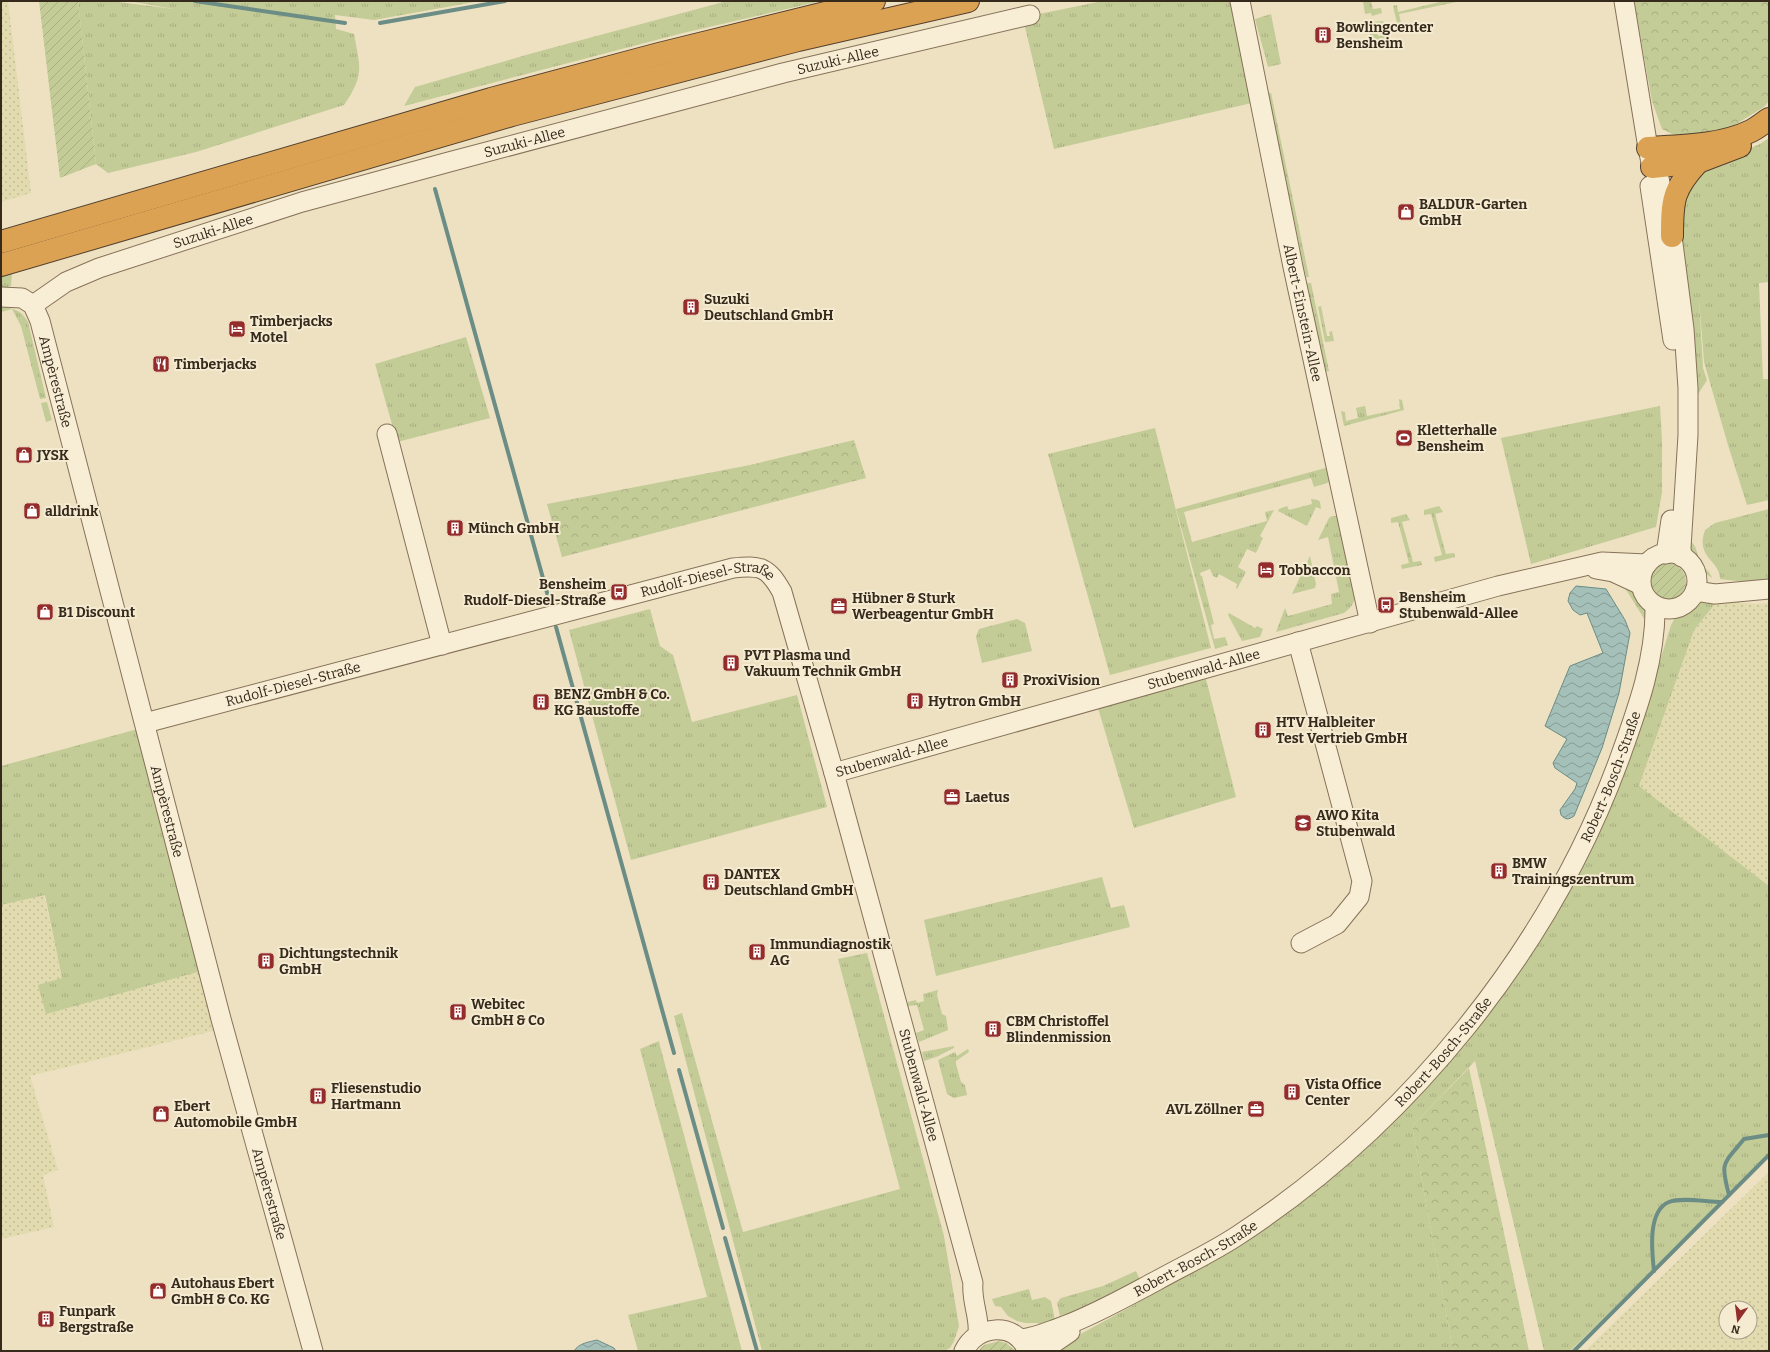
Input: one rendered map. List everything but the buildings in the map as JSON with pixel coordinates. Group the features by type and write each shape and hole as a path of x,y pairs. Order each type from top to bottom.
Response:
{"highway":[{"path":"1,242 490,99 659,54 874,1"},
{"path":"1,265 512,115 798,40 968,1"},
{"path":"1650,157 1684,146 1729,140 1752,131 1769,119"},
{"path":"1672,236 1672,207 1677,189 1684,177 1698,162 1758,139 1769,131"},
{"path":"1650,157 1698,162"}],"street":[{"name":"Albert-Einstein-Allee","path":"1240,1 1293,267 1370,622"},
{"path":"1624,1 1650,157 1649,181 1653,216 1672,331 1676,383 1676,437 1670,534 1674,555"},
{"name":"Suzuki-Allee","path":"33,305 66,282 99,268 302,202 783,73 1030,15"},
{"path":"1650,157 1659,178 1672,236 1684,328 1688,388 1688,435 1681,548 1674,555"},
{"path":"1,297 22,298 33,305"},
{"name":"Ampèrestraße","path":"33,305 44,337 222,1024 313,1351"},
{"path":"387,434 442,645"},
{"path":"1658,555 1674,555 1691,565 1696,585 1686,604 1663,608 1646,598 1641,585 1643,570 1647,564 1658,555"},
{"name":"Stubenwald-Allee","path":"978,1334 977,1314 972,1293 973,1283 834,773 1498,586 1602,562 1647,564"},
{"name":"Rudolf-Diesel-Straße","path":"144,723 732,568 750,566 763,569 774,578 782,592 834,773"},
{"name":"Stubenwald-Allee","path":"1581,566 1613,572 1641,585"},
{"path":"1696,585 1715,594 1740,590 1760,591 1769,589"},
{"name":"Robert-Bosch-Straße","path":"999,1329 1010,1332 1024,1345 1040,1335 1084,1319 1236,1237 1338,1160 1412,1090 1456,1040 1484,1005 1518,956 1566,875 1610,785 1646,680 1654,626 1663,608"},
{"path":"1298,642 1362,881 1359,897 1337,924 1301,943"},
{"name":"Stubenwald-Allee","path":"973,1283 984,1294 999,1329"},
{"name":"Robert-Bosch-Straße","path":"1042,1351 1070,1333 1084,1319"},
{"path":"964,1351 970,1341 978,1334 988,1330 999,1329"}],"shaded area":[{"path":"1,1 8,1 31,193 1,202"},
{"path":"1718,600 1755,604 1769,603 1769,886 1639,787 1694,630"},
{"path":"44,895 62,978 201,971 217,1030 30,1076 58,1170 43,1175 54,1227 1,1239 1,905"},
{"path":"1769,1172 1769,1351 1585,1351"}],"green space":[{"path":"39,1 78,1 96,164 60,178"},
{"path":"78,1 111,1 174,9 128,1 480,1 374,20 335,15 336,29 354,34 359,63 358,78 344,105 196,152 108,173 96,164"},
{"path":"727,1 821,1 683,33 404,106 415,87 533,53"},
{"path":"1103,1 1233,1 1256,102 1054,149 1024,23 1037,21 1039,14"},
{"path":"1363,1 1371,1 1373,9 1381,8 1382,13 1372,16 1371,13 1365,14"},
{"path":"1444,1 1461,1 1399,14 1401,23 1397,23 1393,6 1397,5 1398,12"},
{"path":"1634,1 1769,1 1769,101 1764,107 1723,132 1676,136 1662,129 1652,101"},
{"path":"1271,14 1281,64 1268,67 1255,19"},
{"path":"1383,21 1385,26 1376,27 1378,36 1387,35 1388,42 1372,45 1368,25 1373,24 1373,22"},
{"path":"1268,93 1271,93 1309,277 1306,277"},
{"path":"1769,138 1769,282 1759,283 1763,379 1769,379 1769,500 1747,505 1704,362 1699,298 1703,368 1707,380 1695,399 1680,249 1683,192 1701,170 1760,144"},
{"path":"12,273 11,286 1,289 1,275"},
{"path":"1307,283 1311,283 1329,371 1325,372"},
{"path":"3,306 12,309 1,312 1,307"},
{"path":"1321,306 1327,336 1330,336 1329,332 1332,331 1334,341 1325,342 1318,307"},
{"path":"12,309 20,313 28,322 46,398 40,399 21,326"},
{"path":"466,337 490,418 397,442 375,364"},
{"path":"1399,399 1402,400 1404,410 1344,426 1341,411 1345,412 1346,421 1358,418 1356,408 1365,406 1367,416 1400,409"},
{"path":"47,402 52,420 46,422 41,403"},
{"path":"1660,406 1662,492 1656,527 1531,564 1501,438"},
{"path":"1155,428 1211,648 1110,675 1048,454"},
{"path":"854,440 866,478 562,557 547,504 750,465"},
{"path":"1329,467 1333,481 1314,487 1311,478 1184,512 1192,542 1267,521 1265,512 1274,510 1260,536 1263,538 1256,553 1247,549 1238,567 1246,572 1237,589 1237,584 1219,574 1217,578 1213,576 1210,569 1200,573 1214,624 1211,625 1214,639 1225,637 1228,645 1215,649 1176,509"},
{"path":"1311,499 1318,500 1320,502 1321,509 1316,507 1307,526 1278,511 1279,509 1287,506 1289,510 1312,504"},
{"path":"1439,506 1443,512 1435,514 1446,554 1454,553 1455,557 1435,562 1434,557 1442,555 1431,514 1424,515 1424,510"},
{"path":"1769,509 1769,580 1753,583 1720,579 1716,567 1705,553 1703,547 1705,530 1715,523"},
{"path":"1406,514 1410,520 1402,522 1413,562 1421,561 1422,565 1402,569 1401,565 1409,563 1398,522 1391,523 1391,518"},
{"path":"1332,516 1340,516 1356,595 1353,603 1344,613 1276,632 1285,608 1288,616 1332,604 1331,594 1339,592 1328,537 1318,540 1329,518"},
{"path":"1690,541 1695,548 1700,562 1710,573 1712,578 1699,569 1689,555"},
{"path":"1310,556 1316,584 1315,588 1292,594"},
{"path":"1663,563 1671,563 1683,572 1686,582 1683,592 1677,598 1671,601 1663,601 1651,592 1648,586 1648,578 1657,566"},
{"path":"1623,585 1633,590 1647,614 1648,622 1645,620"},
{"path":"1705,599 1718,600 1694,630 1639,786 1769,886 1769,1155 1570,1351 1544,1351 1475,1061 1412,1126 1453,1351 1054,1351 1053,1349 1134,1305 1225,1251 1415,1098 1463,1047 1495,1002 1569,889 1621,781 1635,742 1671,625 1675,618"},
{"path":"650,609 660,646 673,655 692,722 797,695 827,807 631,860 569,630"},
{"path":"1229,613 1255,628 1257,626 1263,629 1260,637 1242,641 1228,615"},
{"path":"1017,619 1025,623 1032,651 982,663 976,637 979,629"},
{"path":"1206,679 1236,797 1134,828 1098,708"},
{"path":"138,729 201,971 46,1014 38,985 62,978 45,895 1,905 1,766"},
{"path":"1102,877 1111,908 1124,905 1130,927 936,976 924,920"},
{"path":"867,953 944,1236 959,1326 950,1348 944,1351 762,1351 674,1016 682,1013 743,1232 900,1189 838,959"},
{"path":"938,990 937,995 942,1014 946,1016 948,1030 919,1042 916,1033 924,1030 917,1005 908,1006 908,1002 916,1000 917,1003 924,1001 923,994"},
{"path":"659,1041 742,1351 638,1351 628,1315 707,1297 640,1049"},
{"path":"954,1046 954,1048 939,1056 924,1061 922,1052"},
{"path":"968,1049 969,1052 956,1061 961,1082 965,1085 967,1095 954,1098 947,1094 938,1060 955,1052 957,1056"},
{"path":"1469,1068 1529,1351 1453,1351 1412,1126"},
{"path":"1136,1271 1141,1282 1061,1321 1057,1303 1061,1298 1103,1286"},
{"path":"1029,1289 1032,1300 1045,1297 1051,1301 1055,1320 1042,1330 1038,1323 1025,1323 1008,1316 1001,1307 995,1306 992,1299"},
{"path":"999,1341 1006,1343 1016,1351 978,1351 984,1345"}],"water":[{"path":"1576,586 1606,589 1625,620 1630,633 1619,693 1602,748 1574,816 1567,819 1561,815 1560,810 1575,789 1577,783 1555,768 1553,763 1567,739 1545,726 1570,666 1603,653 1587,613 1580,615 1573,610 1568,601 1570,593"},
{"path":"597,1340 614,1348 616,1351 574,1351 581,1345"}],"waterway":[{"path":"195,1 345,23"},
{"path":"380,23 505,1"},
{"path":"435,189 551,607"},
{"path":"556,627 674,1053"},
{"path":"679,1070 723,1228"},
{"path":"1729,1195 1724,1169 1728,1159 1744,1139 1769,1135"},
{"path":"1574,1351 1769,1155"},
{"path":"1654,1271 1652,1233 1657,1214 1662,1207 1669,1202 1681,1200 1722,1202"},
{"path":"725,1238 757,1351"}],"place":[{"name":"Bowlingcenter Bensheim","path":"1323,35"},
{"name":"BALDUR-Garten GmbH","path":"1406,212"},
{"name":"Suzuki Deutschland GmbH","path":"691,307"},
{"name":"Timberjacks Motel","path":"237,329"},
{"name":"Timberjacks","path":"161,364"},
{"name":"Kletterhalle Bensheim","path":"1404,438"},
{"name":"JYSK","path":"24,455"},
{"name":"alldrink","path":"32,511"},
{"name":"Münch GmbH","path":"455,528"},
{"name":"Tobbaccon","path":"1266,570"},
{"name":"Bensheim Rudolf-Diesel-Straße","path":"619,592"},
{"name":"Bensheim Stubenwald-Allee","path":"1386,605"},
{"name":"Hübner & Sturk Werbeagentur GmbH","path":"839,606"},
{"name":"B1 Discount","path":"45,612"},
{"name":"PVT Plasma und Vakuum Technik GmbH","path":"731,663"},
{"name":"ProxiVision","path":"1010,680"},
{"name":"Hytron GmbH","path":"915,701"},
{"name":"BENZ GmbH & Co. KG Baustoffe","path":"541,702"},
{"name":"HTV Halbleiter Test Vertrieb GmbH","path":"1263,730"},
{"name":"Laetus","path":"952,797"},
{"name":"AWO Kita Stubenwald","path":"1303,823"},
{"name":"BMW Trainingszentrum","path":"1499,871"},
{"name":"DANTEX Deutschland GmbH","path":"711,882"},
{"name":"Immundiagnostik AG","path":"757,952"},
{"name":"Dichtungstechnik GmbH","path":"266,961"},
{"name":"Webitec GmbH & Co","path":"458,1012"},
{"name":"CBM Christoffel Blindenmission","path":"993,1029"},
{"name":"Vista Office Center","path":"1292,1092"},
{"name":"Fliesenstudio Hartmann","path":"318,1096"},
{"name":"AVL Zöllner","path":"1256,1109"},
{"name":"Ebert Automobile GmbH","path":"161,1114"},
{"name":"Autohaus Ebert GmbH & Co. KG","path":"158,1291"},
{"name":"Funpark Bergstraße","path":"46,1319"}]}
